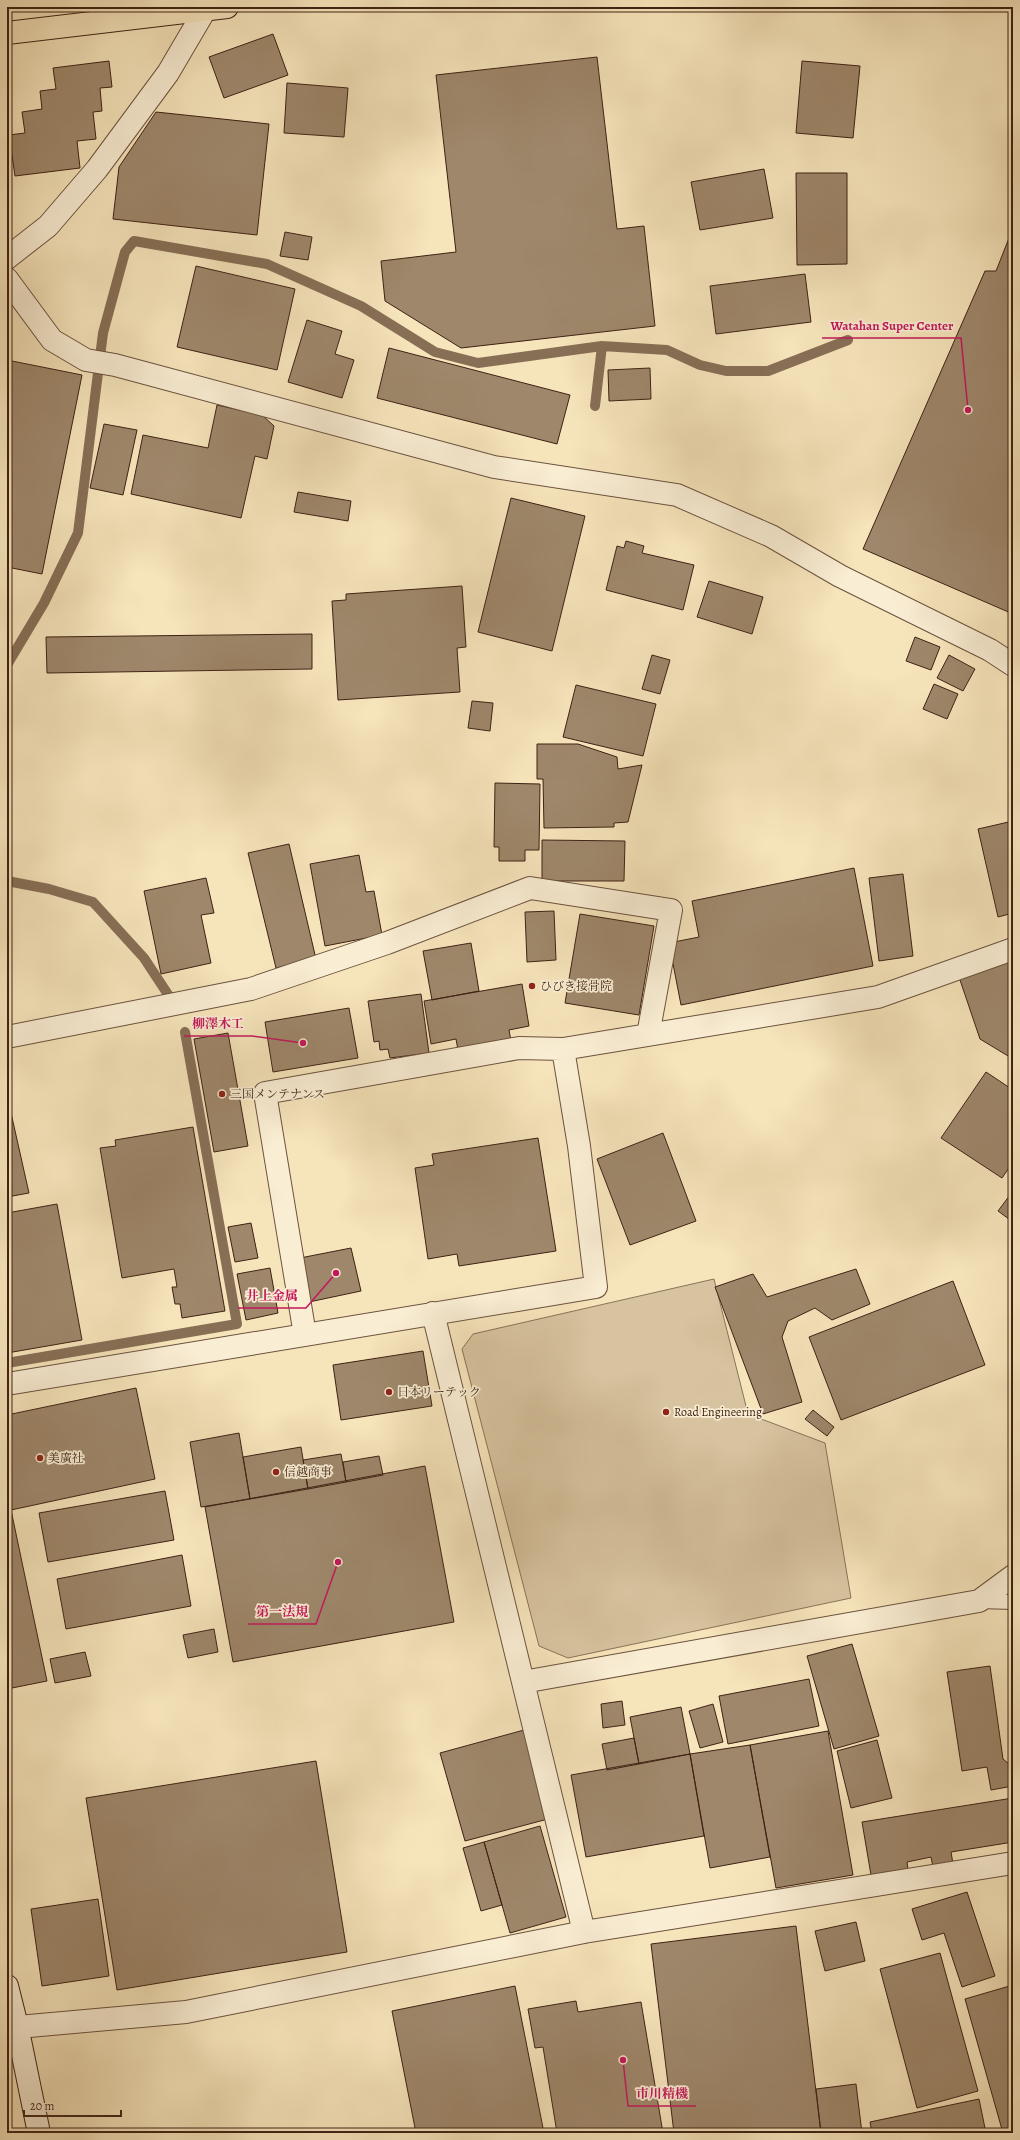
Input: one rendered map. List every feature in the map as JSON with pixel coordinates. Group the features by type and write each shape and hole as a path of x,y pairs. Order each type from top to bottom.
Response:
{"main road":[{"path":"7,33 227,7"}],"street":[{"path":"7,258 48,226 97,169 168,73 205,10"},
{"path":"7,279 52,340 86,360 115,365 494,467 677,495 771,536 840,576 990,650 1013,664"},
{"path":"7,1037 251,989 387,943 530,888 671,910 648,1035"},
{"path":"305,1335 265,1093 519,1048 563,1049 878,997 1013,949"},
{"path":"7,1384 596,1286 579,1146 563,1049"},
{"path":"433,1314 584,1932"},
{"path":"523,1682 979,1601 1013,1576"},
{"path":"12,2027 186,2012 584,1932 1013,1863"},
{"path":"7,1986 12,2027 39,2133"}],"lane":[{"path":"979,1601 1013,1602"}],"shaded area":[{"path":"714,1279 748,1414 825,1443 851,1598 568,1658 539,1646 462,1349 473,1334"}],"building":[{"path":"273,34 288,75 224,98 209,57"},
{"path":"597,57 617,229 644,226 655,326 461,348 385,301 381,261 456,252 436,75"},
{"path":"109,61 112,87 100,88 102,111 93,112 96,139 77,141 80,168 15,176 9,135 25,133 22,112 42,109 40,91 56,89 53,68"},
{"path":"802,61 860,66 853,138 796,133"},
{"path":"287,83 348,88 344,137 284,133"},
{"path":"156,112 269,124 257,235 113,219 119,167"},
{"path":"764,169 773,218 700,230 691,182"},
{"path":"796,173 847,173 847,264 797,265"},
{"path":"1013,228 1013,614 863,549 985,271 996,271"},
{"path":"285,232 312,237 308,260 280,256"},
{"path":"196,266 295,289 277,370 177,347"},
{"path":"805,274 811,322 716,334 710,286"},
{"path":"307,320 342,331 335,354 354,360 342,398 288,382"},
{"path":"389,348 570,395 557,444 377,398"},
{"path":"7,360 82,375 42,574 7,567"},
{"path":"650,368 651,399 609,401 608,370"},
{"path":"217,405 262,415 274,426 267,459 255,456 241,518 131,494 143,435 208,448"},
{"path":"104,424 137,430 123,495 90,488"},
{"path":"298,492 351,501 348,521 294,512"},
{"path":"511,498 585,516 552,651 478,632"},
{"path":"626,541 644,546 642,553 694,565 683,610 606,590 617,546 624,548"},
{"path":"709,581 763,597 752,634 697,617"},
{"path":"462,586 466,647 457,648 460,692 338,700 332,601 346,600 346,594"},
{"path":"312,634 312,669 47,673 46,637"},
{"path":"915,637 940,647 931,670 906,661"},
{"path":"652,655 670,660 660,694 642,689"},
{"path":"949,655 975,669 963,691 937,678"},
{"path":"934,684 958,694 947,719 923,709"},
{"path":"576,685 656,704 643,756 563,737"},
{"path":"472,701 493,703 490,731 468,728"},
{"path":"537,744 578,744 617,757 618,769 642,765 628,822 614,823 614,827 544,828 543,779 537,779"},
{"path":"495,783 540,784 539,850 525,850 525,861 499,861 499,847 494,847"},
{"path":"1013,821 1013,913 998,917 978,829"},
{"path":"542,840 625,841 624,881 542,881"},
{"path":"289,844 316,959 276,968 248,853"},
{"path":"359,855 366,892 374,891 382,935 325,946 310,864"},
{"path":"854,868 873,966 681,1005 669,943 699,937 692,901"},
{"path":"903,874 913,956 879,961 869,878"},
{"path":"206,878 214,913 201,915 211,963 161,974 144,891"},
{"path":"554,911 556,960 527,962 525,912"},
{"path":"580,914 654,926 639,1015 565,1003"},
{"path":"471,943 479,991 432,1000 423,951"},
{"path":"1013,959 1013,1059 980,1039 959,977"},
{"path":"522,984 529,1026 509,1030 511,1041 458,1050 456,1039 431,1044 424,1001"},
{"path":"421,994 429,1053 390,1058 388,1049 380,1050 379,1041 374,1042 368,1001"},
{"path":"349,1008 358,1058 273,1072 265,1022"},
{"path":"228,1033 248,1146 214,1152 194,1039"},
{"path":"986,1072 1013,1090 1013,1162 1002,1178 941,1138"},
{"path":"11,1113 29,1193 7,1197 7,1114"},
{"path":"193,1127 225,1311 182,1318 180,1304 175,1304 172,1287 177,1287 174,1269 122,1278 100,1148 116,1146 115,1140"},
{"path":"663,1133 696,1221 630,1245 597,1159"},
{"path":"538,1138 556,1251 459,1266 457,1254 428,1259 415,1168 434,1165 432,1154"},
{"path":"1013,1191 1013,1222 998,1211"},
{"path":"57,1204 82,1340 7,1353 7,1213"},
{"path":"251,1223 258,1258 235,1262 228,1227"},
{"path":"351,1248 361,1291 309,1302 300,1258"},
{"path":"270,1268 278,1313 246,1320 237,1274"},
{"path":"856,1269 870,1304 832,1320 815,1308 788,1321 782,1337 802,1402 763,1414 715,1287 753,1274 767,1297"},
{"path":"953,1281 985,1365 841,1420 809,1337"},
{"path":"423,1351 432,1406 341,1420 333,1365"},
{"path":"136,1388 155,1479 11,1510 47,1681 7,1689 7,1415"},
{"path":"813,1410 834,1427 827,1436 805,1419"},
{"path":"239,1433 250,1499 201,1507 190,1442"},
{"path":"301,1447 308,1489 250,1499 243,1457"},
{"path":"341,1454 346,1482 308,1489 303,1460"},
{"path":"379,1456 383,1475 346,1482 343,1462"},
{"path":"425,1466 454,1622 233,1662 205,1507"},
{"path":"165,1491 174,1540 48,1562 39,1513"},
{"path":"182,1555 191,1606 66,1629 57,1579"},
{"path":"214,1629 218,1652 188,1658 183,1635"},
{"path":"852,1644 879,1736 834,1749 807,1656"},
{"path":"85,1652 91,1676 55,1683 50,1659"},
{"path":"990,1666 1003,1759 1009,1764 1013,1786 991,1790 987,1767 962,1771 947,1672"},
{"path":"809,1679 819,1726 728,1744 719,1696"},
{"path":"622,1701 625,1725 603,1728 601,1704"},
{"path":"713,1704 723,1742 700,1748 689,1711"},
{"path":"681,1707 690,1754 639,1764 630,1717"},
{"path":"524,1730 548,1819 465,1841 440,1753"},
{"path":"828,1731 853,1875 776,1888 750,1745"},
{"path":"634,1738 639,1764 607,1770 602,1744"},
{"path":"877,1740 892,1798 851,1808 837,1751"},
{"path":"750,1745 770,1857 710,1868 690,1754"},
{"path":"690,1754 704,1836 586,1857 571,1775"},
{"path":"316,1761 347,1952 117,1990 86,1798"},
{"path":"1013,1798 1013,1842 951,1852 953,1864 933,1867 931,1857 907,1862 908,1869 871,1875 862,1822"},
{"path":"540,1826 566,1917 510,1933 484,1842"},
{"path":"484,1842 502,1905 481,1911 463,1848"},
{"path":"967,1892 995,1976 962,1987 944,1933 922,1940 912,1909"},
{"path":"98,1899 109,1976 42,1986 31,1909"},
{"path":"856,1922 865,1961 825,1971 815,1931"},
{"path":"796,1926 821,2133 674,2133 651,1944"},
{"path":"940,1953 978,2091 917,2108 880,1969"},
{"path":"1013,1985 1013,2133 1003,2133 965,1999"},
{"path":"515,1986 544,2133 416,2133 392,2011"},
{"path":"576,2001 578,2012 641,2002 663,2133 557,2133 543,2047 535,2048 528,2009"},
{"path":"856,2084 862,2133 821,2133 816,2089"},
{"path":"979,2099 986,2133 872,2133 870,2122"}],"waterway":[{"path":"7,665 44,603 78,533 103,333 125,252 134,241 267,264 361,306 435,352 478,363 602,346 667,350 700,365 726,371 768,371 848,340"},
{"path":"595,406 602,346"},
{"path":"7,881 49,889 93,902 144,958 169,996"},
{"path":"7,1363 237,1324 185,1032"}],"place":[{"name":"Watahan Super Center","path":"968,410"},
{"name":"ひびき接骨院","path":"532,986"},
{"name":"柳澤木工","path":"303,1043"},
{"name":"三国メンテナンス","path":"222,1094"},
{"name":"井上金属","path":"336,1273"},
{"name":"日本リーテック","path":"389,1392"},
{"name":"Road Engineering","path":"666,1412"},
{"name":"美廣社","path":"40,1458"},
{"name":"信越商事","path":"276,1472"},
{"name":"第一法規","path":"338,1562"},
{"name":"市川精機","path":"623,2060"}]}
